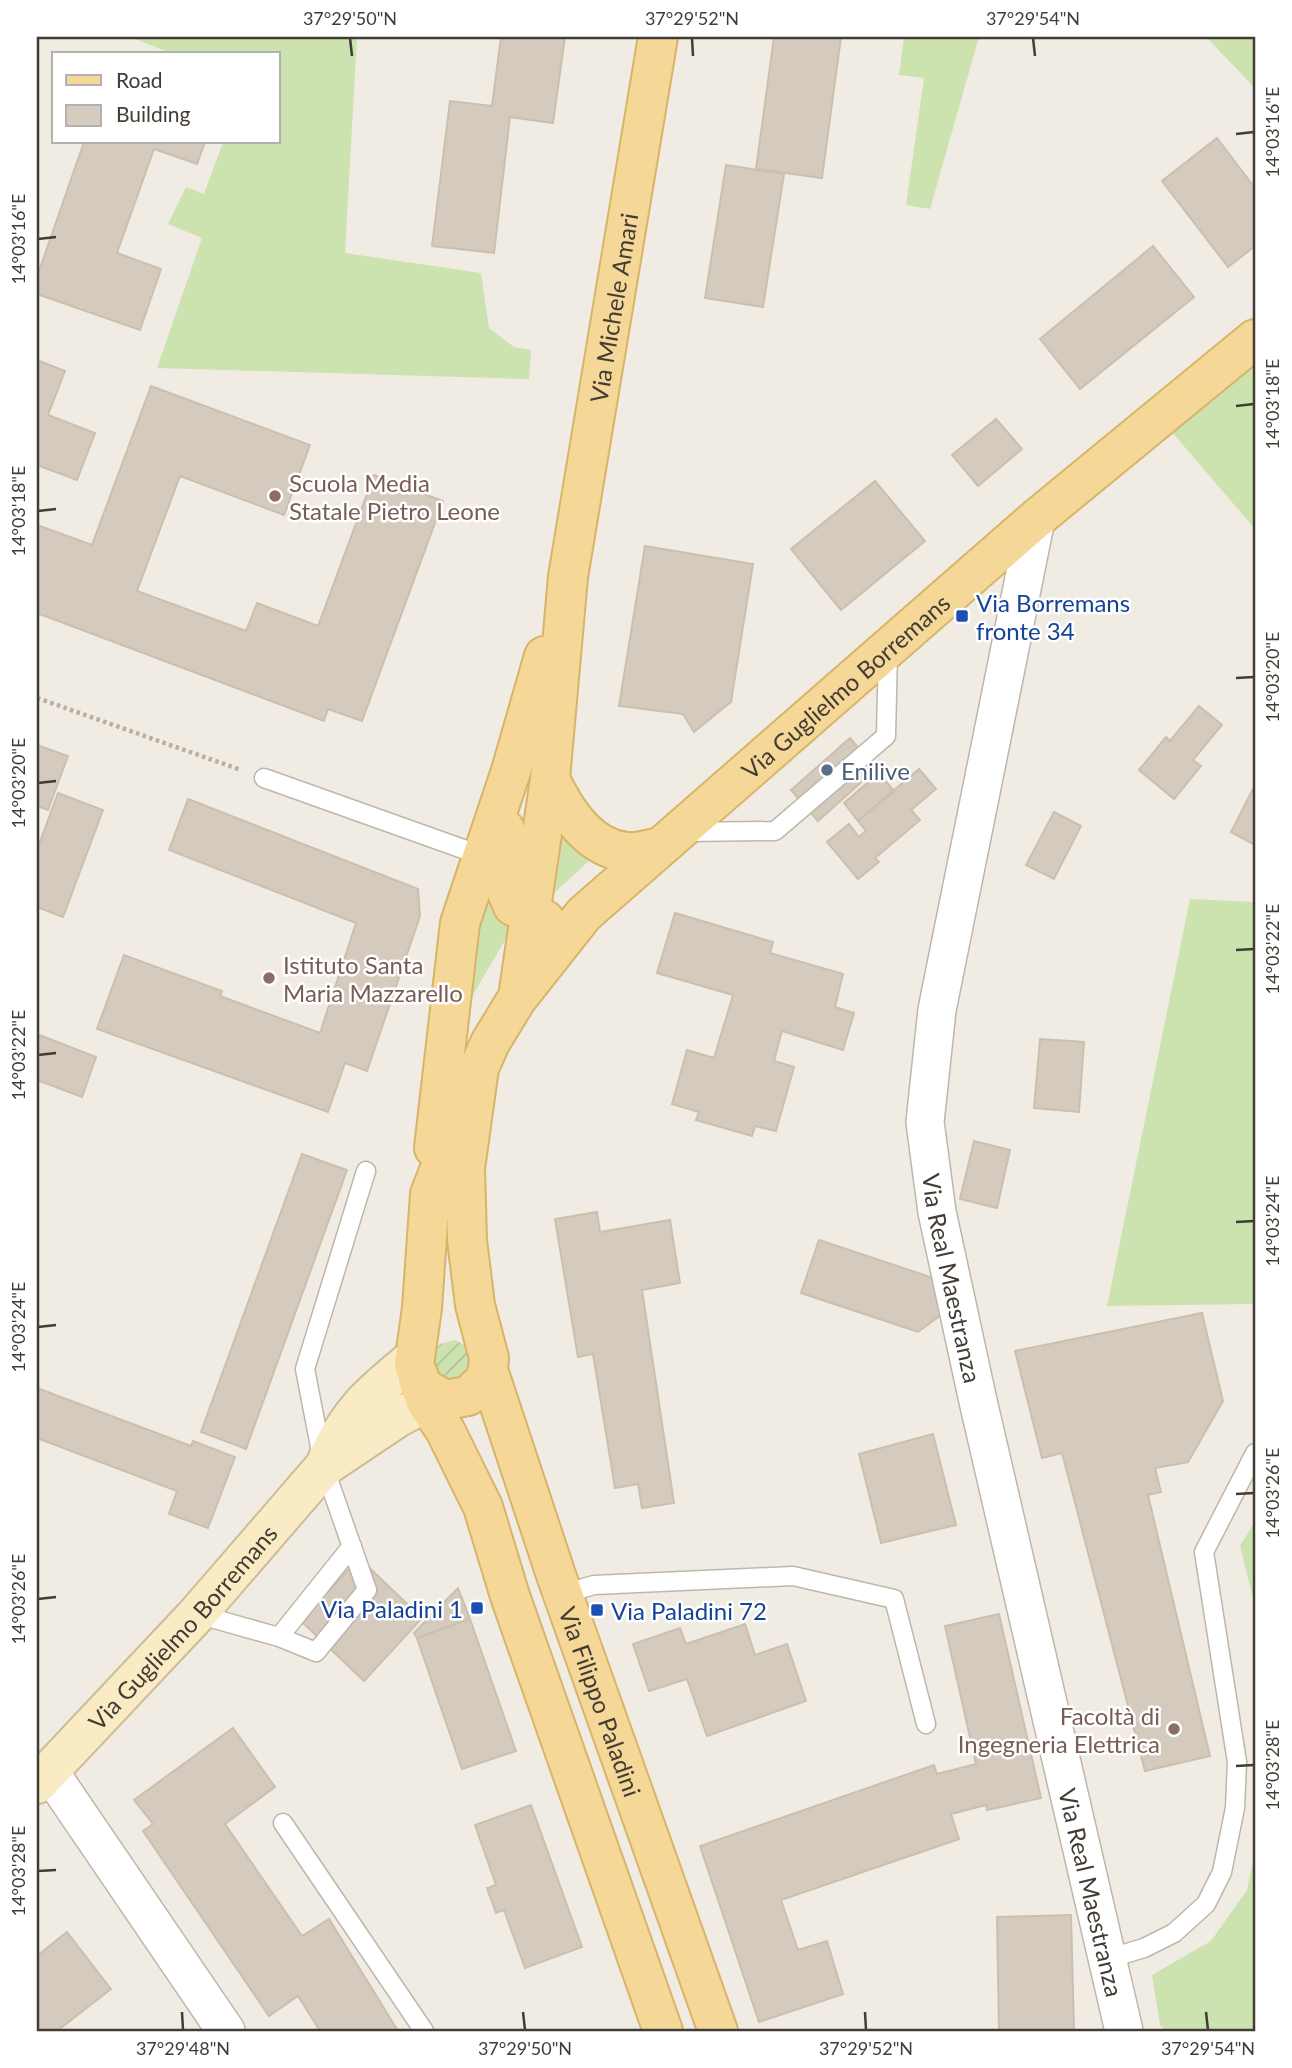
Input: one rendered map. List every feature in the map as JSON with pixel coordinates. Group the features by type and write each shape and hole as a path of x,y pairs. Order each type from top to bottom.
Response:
{"main road":[{"name":"Via Michele Amari","path":"568,577 658,37"},
{"name":"Via Guglielmo Borremans","path":"479,1068 490,1043 518,997 584,914 1036,519 1255,339"},
{"path":"422,1375 430,1194 452,972 460,922 480,855 511,771 568,577"},
{"path":"518,997 550,779 568,577"},
{"path":"511,771 501,879 513,906 529,915 551,921 584,914"},
{"path":"550,779 569,814 597,841 611,849 629,852 669,840"},
{"path":"430,1194 479,1068"},
{"name":"Via Filippo Paladini","path":"479,1068 465,1168 466,1228 475,1305 487,1359 563,1594 718,2031"},
{"path":"458,1325 479,1337 487,1359 484,1381 468,1396 457,1400 422,1375 435,1329 458,1325"},
{"name":"Via Guglielmo Borremans","path":"43,1778 197,1614 324,1467 366,1437 422,1375"},
{"name":"Via Filippo Paladini","path":"422,1375 445,1430 483,1507 514,1609 663,2031"}],"street":[{"name":"Via Real Maestranza","path":"1036,519 937,1010 925,1122 937,1212 978,1401 1124,2031"},
{"path":"43,1778 226,2031"}],"lane":[{"path":"669,840 775,831 886,736 888,646"},
{"path":"264,778 480,855"},
{"path":"197,1614 279,1637 316,1652 367,1590 324,1467 305,1369 366,1171"},
{"path":"1107,1959 1144,1948 1174,1933 1206,1904 1222,1872 1235,1808 1237,1762 1204,1552 1255,1453"},
{"path":"279,1637 352,1546"},
{"path":"563,1594 594,1585 793,1576 894,1600 926,1724"},
{"path":"283,1823 424,2031"}],"path":[{"path":"37,698 264,778"}],"green space":[{"path":"130,37 357,37 345,253 481,273 489,328 514,347 531,350 529,379 157,368 202,238 168,224 186,187 204,194 222,144 280,144 280,52 168,52"},
{"path":"904,37 979,37 930,209 906,205 924,78 899,75"},
{"path":"1206,37 1255,37 1255,88"},
{"path":"1255,354 1255,529 1165,424"},
{"path":"559,833 591,859 555,892 548,888"},
{"path":"486,893 511,930 470,1000 473,946"},
{"path":"1190,899 1255,902 1255,1304 1107,1306"},
{"path":"454,1340 467,1346 473,1367 458,1382 437,1377 432,1356 440,1344"},
{"path":"1255,1521 1255,1606 1240,1546"},
{"path":"1255,1852 1255,2031 1166,2031 1160,2025 1152,1975 1211,1941 1247,1890"}],"building":[{"path":"501,37 565,37 553,123 510,117 494,253 432,246 450,101 492,106"},
{"path":"774,37 841,37 822,178 756,169"},
{"path":"1217,138 1255,188 1255,246 1228,267 1162,181"},
{"path":"83,144 204,144 197,164 154,149 117,253 161,269 140,330 37,294 37,277"},
{"path":"726,165 784,174 763,307 705,298"},
{"path":"1153,246 1194,297 1080,389 1040,339"},
{"path":"37,360 65,371 48,415 95,433 77,480 37,465"},
{"path":"151,386 310,445 284,515 180,476 137,591 246,631 257,603 318,626 374,475 443,501 362,721 328,709 324,721 37,613 37,525 92,545"},
{"path":"996,419 1022,449 978,486 952,455"},
{"path":"875,481 925,541 841,610 791,549"},
{"path":"645,546 753,564 731,702 694,732 683,714 619,706"},
{"path":"1199,706 1222,725 1193,760 1201,766 1174,799 1139,770 1166,737 1170,741"},
{"path":"850,738 876,769 818,821 791,790"},
{"path":"37,745 68,756 48,810 37,806"},
{"path":"919,769 936,789 911,810 920,820 875,858 879,862 858,879 827,842 849,824 859,837 866,831 858,821"},
{"path":"879,773 894,791 858,821 844,803"},
{"path":"1255,785 1255,845 1231,832"},
{"path":"58,793 103,810 63,917 37,907 37,850"},
{"path":"188,799 418,889 420,916 367,1071 345,1063 328,1112 97,1029 124,955 222,991 220,996 320,1033 356,923 169,850"},
{"path":"1054,812 1081,826 1054,879 1026,865"},
{"path":"675,913 773,942 770,953 843,974 835,1007 854,1013 843,1050 782,1031 774,1061 794,1067 776,1131 755,1126 752,1136 696,1120 699,1112 672,1104 687,1050 714,1058 733,995 657,973"},
{"path":"37,1034 96,1057 82,1097 37,1080"},
{"path":"1040,1039 1084,1042 1079,1112 1034,1108"},
{"path":"974,1141 1010,1150 997,1208 960,1199"},
{"path":"302,1154 347,1170 246,1449 201,1432"},
{"path":"597,1212 600,1232 670,1220 680,1283 642,1290 674,1503 642,1508 638,1484 615,1488 593,1354 578,1357 555,1219"},
{"path":"819,1240 936,1279 945,1312 918,1332 801,1293"},
{"path":"1202,1313 1223,1401 1188,1462 1155,1468 1161,1492 1148,1495 1210,1756 1145,1771 1062,1453 1042,1458 1015,1351"},
{"path":"37,1388 191,1446 193,1441 235,1457 208,1528 169,1514 177,1491 37,1438"},
{"path":"933,1434 956,1525 881,1543 859,1454"},
{"path":"359,1558 422,1618 364,1681 301,1621"},
{"path":"458,1588 470,1619 417,1638 414,1633"},
{"path":"999,1614 1041,1798 987,1810 986,1805 951,1814 959,1839 781,1900 798,1950 827,1941 843,1994 759,2022 700,1846 934,1765 937,1774 976,1764 945,1626"},
{"path":"470,1619 516,1751 462,1769 417,1638"},
{"path":"745,1624 755,1655 787,1644 806,1701 707,1736 687,1679 649,1691 633,1644 680,1628 686,1644"},
{"path":"233,1728 275,1787 225,1824 302,1936 329,1919 398,2031 320,2031 298,1996 269,2016 143,1831 153,1824 134,1800"},
{"path":"531,1805 582,1947 525,1968 504,1910 496,1913 487,1888 496,1885 475,1825"},
{"path":"1071,1915 1074,2031 999,2031 997,1917"},
{"path":"67,1932 111,1989 57,2031 37,2031 37,1956"}],"place":[{"name":"Scuola Media Statale Pietro Leone","path":"275,496"},
{"name":"Via Borremans fronte 34","path":"962,616"},
{"name":"Enilive","path":"827,770"},
{"name":"Istituto Santa Maria Mazzarello","path":"269,978"},
{"name":"Via Paladini 1","path":"477,1608"},
{"name":"Via Paladini 72","path":"597,1610"},
{"name":"Facoltà di Ingegneria Elettrica","path":"1174,1729"}]}
